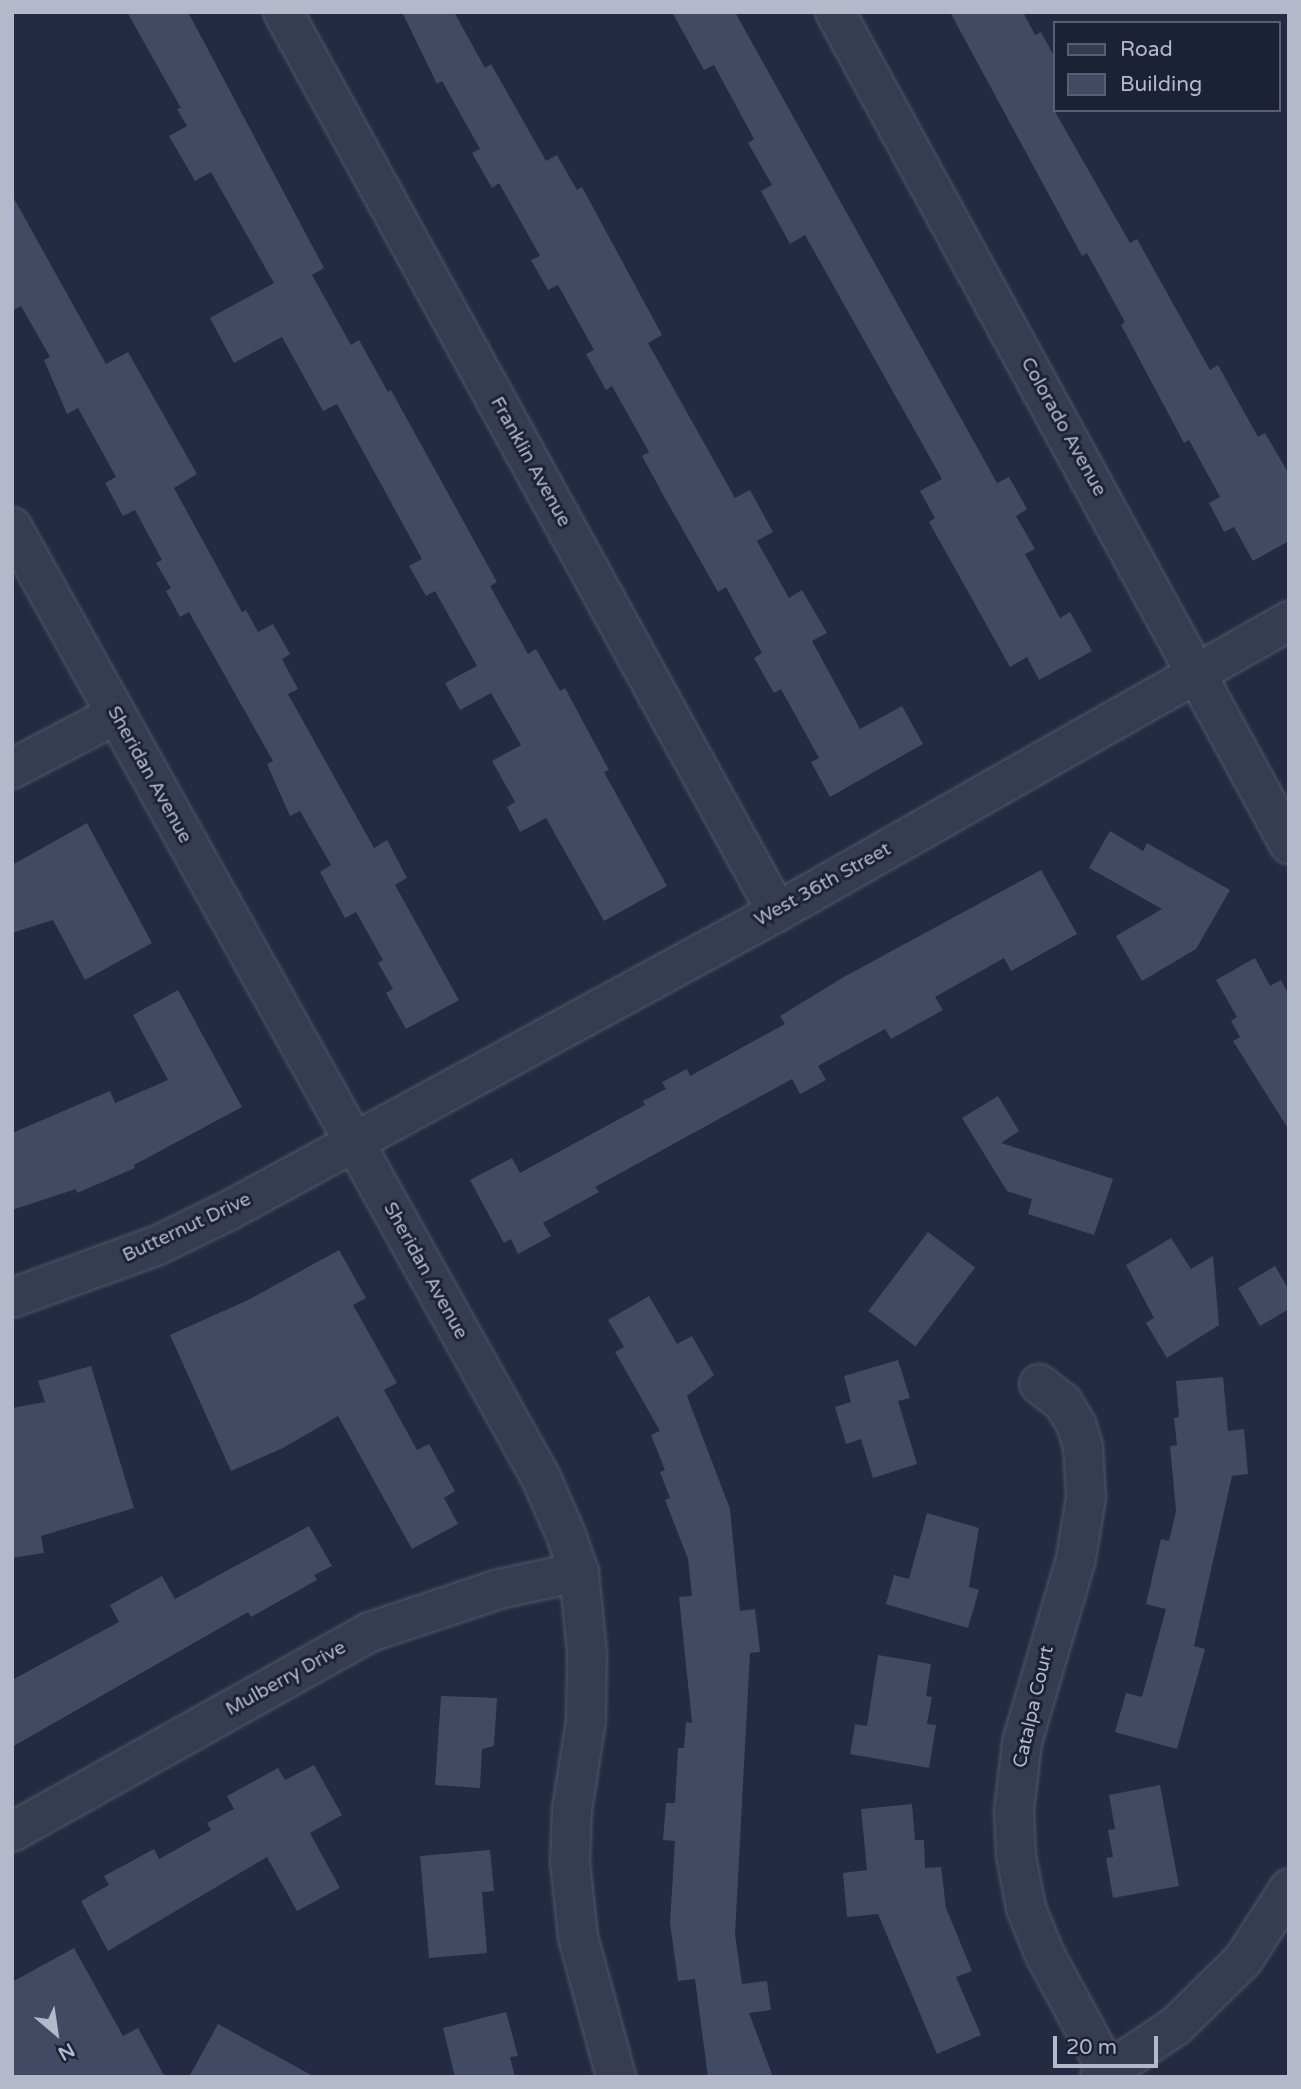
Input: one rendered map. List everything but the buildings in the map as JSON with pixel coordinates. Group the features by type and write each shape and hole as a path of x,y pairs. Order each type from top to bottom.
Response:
{"street":[{"name":"Franklin Avenue","path":"283,12 777,912"},
{"name":"Colorado Avenue","path":"835,12 1198,672 1289,844"},
{"name":"Sheridan Avenue","path":"12,527 541,1478 579,1572 587,1654 586,1721 572,1809 570,1863 578,1937 616,2077"},
{"name":"West 36th Street","path":"354,1143 777,912 1289,621"},
{"path":"12,769 116,715"},
{"name":"Butternut Drive","path":"12,1298 156,1246 354,1143"},
{"name":"Catalpa Court","path":"1039,1384 1063,1403 1076,1424 1083,1447 1086,1497 1076,1559 1022,1743 1014,1810 1016,1856 1026,1908 1045,1955 1107,2075"},
{"name":"Mulberry Drive","path":"12,1832 370,1632 499,1589 579,1572"},
{"path":"1107,2075 1177,2025 1243,1960 1289,1889"}]}
